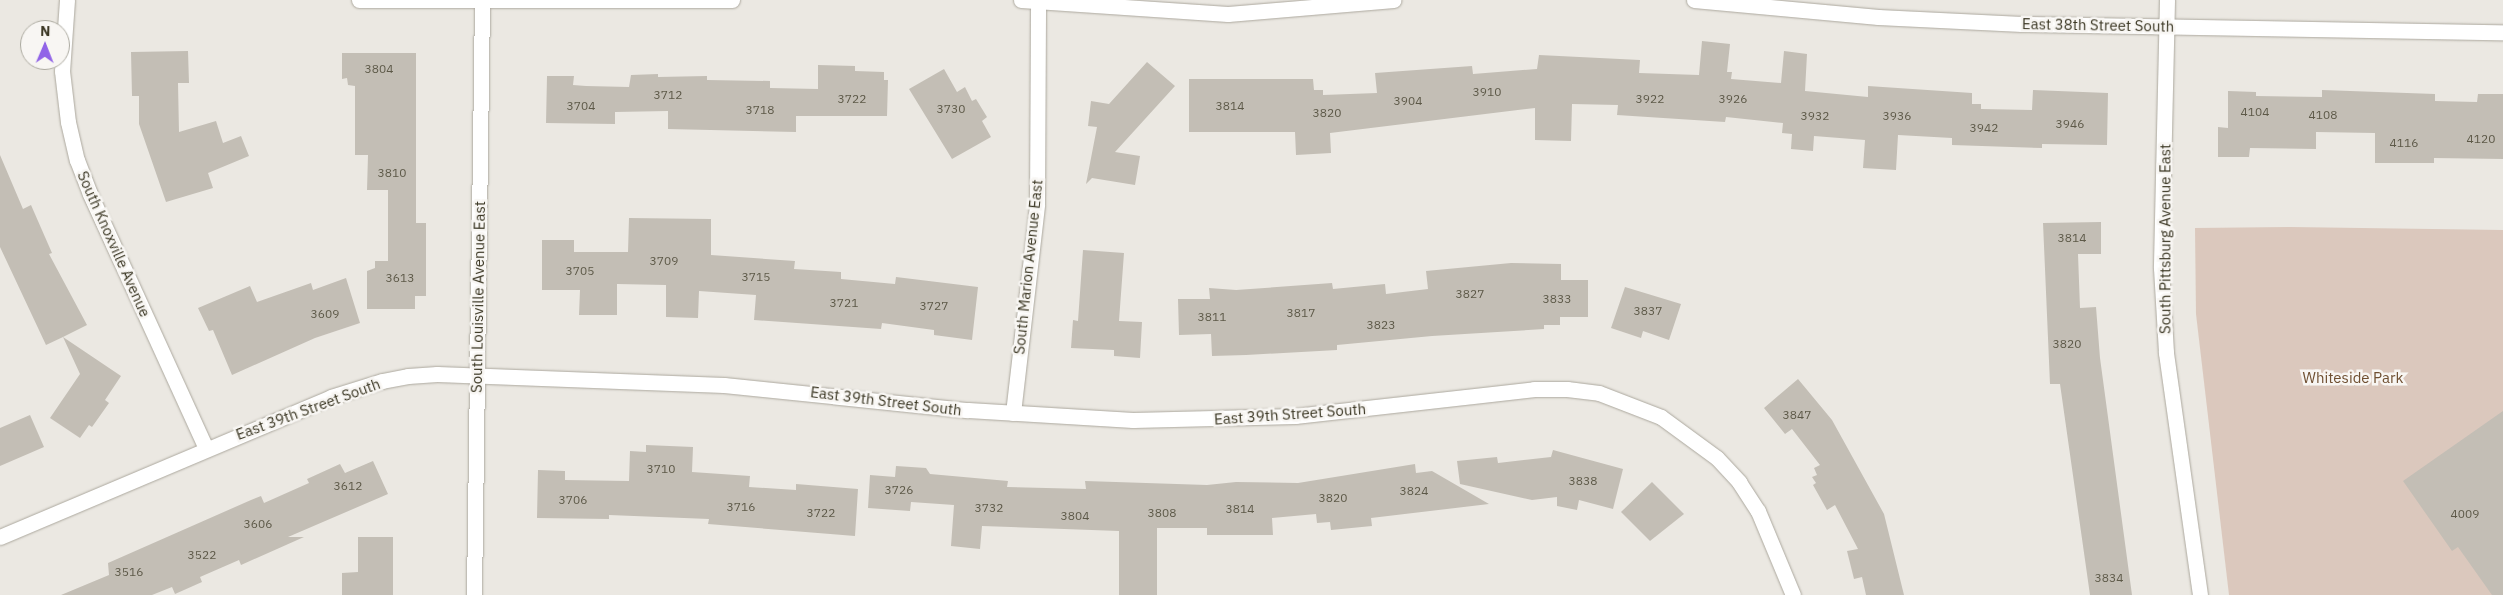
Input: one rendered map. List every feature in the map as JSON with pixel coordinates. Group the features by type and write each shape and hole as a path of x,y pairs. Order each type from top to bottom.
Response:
{"street":[{"name":"South Knoxville Avenue","path":"66,0 62,71 68,122 77,160 90,194 206,448"},
{"path":"360,0 732,0"},
{"path":"1020,0 1217,14 1392,0"},
{"name":"East 38th Street South","path":"1694,0 1878,17 2022,24 2503,32"},
{"name":"South Pittsburg Avenue East","path":"2166,0 2162,268 2166,353 2200,595"},
{"name":"South Louisville Avenue East","path":"474,595 482,1"},
{"name":"South Marion Avenue East","path":"1013,413 1037,204 1038,1"},
{"name":"East 39th Street South","path":"0,538 206,448 331,397 382,381 437,374 761,388 1013,413 1133,420 1216,420 1295,416 1534,389 1598,393 1661,417 1679,428 1717,458 1739,482 1758,511 1793,595"}],"green space":[{"name":"Whiteside Park","path":"2291,227 2503,230 2503,595 2229,595 2196,314 2195,228"}],"building":[{"path":"1702,41 1730,44 1727,72 1732,72 1731,79 1781,83 1784,51 1807,54 1805,91 1868,97 1868,86 1972,93 1972,104 1981,104 1981,109 2032,110 2033,90 2108,93 2107,145 2042,144 2042,148 1952,145 1952,138 1898,135 1896,170 1863,168 1865,140 1814,136 1813,151 1791,149 1792,134 1782,133 1783,123 1726,117 1725,122 1617,115 1618,105 1572,104 1571,141 1535,140 1535,108 1330,133 1331,153 1296,155 1295,132 1189,132 1189,79 1313,79 1314,90 1323,90 1323,95 1377,93 1375,73 1472,66 1473,74 1537,69 1539,55 1640,60 1639,73 1699,75"},
{"path":"188,51 189,83 178,83 179,132 216,121 223,143 241,136 249,156 208,173 213,188 166,202 139,124 139,96 132,96 131,52"},
{"path":"342,53 416,53 416,223 426,223 426,296 415,296 415,309 367,309 367,271 375,268 375,261 388,261 388,190 367,190 368,155 355,155 355,86 348,85 347,78 342,79"},
{"path":"1147,62 1175,86 1115,152 1140,156 1135,185 1092,178 1086,184 1097,127 1088,126 1091,101 1109,104"},
{"path":"818,65 855,66 855,71 884,72 884,80 888,80 887,116 796,116 796,132 668,129 668,111 615,112 615,124 546,123 547,76 574,76 573,85 586,86 629,87 631,75 658,74 658,77 707,76 707,80 770,81 770,88 818,89"},
{"path":"944,69 957,92 965,87 972,101 976,99 987,117 982,121 991,137 952,159 909,89"},
{"path":"2322,90 2435,94 2435,101 2477,102 2478,94 2503,94 2503,159 2434,158 2434,163 2375,163 2375,133 2316,132 2316,149 2250,148 2249,157 2218,157 2218,127 2228,128 2228,91 2256,92 2256,96 2322,97"},
{"path":"0,155 23,209 31,205 52,253 49,254 87,325 46,345 0,247"},
{"path":"629,218 711,219 711,255 795,261 794,269 841,272 841,279 895,284 896,277 978,287 972,340 934,335 934,330 882,323 881,329 754,320 756,295 699,291 698,318 666,317 666,285 617,284 617,315 579,315 580,290 542,290 542,240 574,240 574,252 628,252"},
{"path":"2101,222 2101,254 2078,254 2080,308 2096,307 2100,358 2132,595 2090,595 2060,384 2050,384 2043,223"},
{"path":"1083,250 1124,253 1119,321 1142,322 1140,358 1114,356 1114,350 1071,348 1073,320 1078,321"},
{"path":"1511,263 1561,264 1561,280 1588,280 1588,317 1560,317 1560,325 1544,325 1544,329 1432,336 1337,345 1337,350 1246,355 1212,356 1211,334 1179,335 1178,299 1210,299 1209,288 1236,290 1332,283 1333,289 1385,284 1386,294 1428,289 1426,271"},
{"path":"346,278 360,323 315,338 232,375 213,330 209,331 198,308 250,286 257,302 311,283 313,290"},
{"path":"1625,287 1681,304 1669,340 1643,331 1641,338 1611,328"},
{"path":"63,337 121,376 105,400 109,403 92,427 89,425 80,438 50,418 80,374"},
{"path":"1798,379 1832,420 1884,514 1904,595 1866,595 1862,577 1854,579 1847,551 1858,549 1835,505 1827,510 1813,485 1816,483 1812,477 1817,475 1814,468 1820,465 1792,429 1785,434 1764,408"},
{"path":"2503,411 2503,595 2492,595 2458,547 2452,551 2403,481"},
{"path":"30,415 44,447 0,466 0,428"},
{"path":"646,445 693,447 692,472 750,476 749,487 796,490 796,484 858,489 855,536 708,524 709,519 609,515 609,519 537,518 538,470 565,471 565,480 629,481 630,451 646,452"},
{"path":"1553,450 1623,469 1613,509 1579,500 1577,510 1557,506 1557,497 1532,500 1460,484 1457,461 1497,457 1498,463 1551,457"},
{"path":"373,461 388,494 288,537 304,537 241,565 239,560 200,577 202,582 175,594 172,587 152,595 61,595 109,575 108,563 251,500 261,496 264,503 309,483 307,479 340,464 345,473"},
{"path":"1415,464 1416,473 1432,471 1489,504 1371,518 1372,526 1331,530 1330,522 1317,523 1316,514 1272,518 1273,535 1207,535 1207,528 1157,528 1157,595 1119,595 1119,531 982,526 980,549 951,546 954,505 911,502 910,511 868,508 870,475 895,477 896,466 926,468 930,474 1008,481 1007,487 1086,489 1085,481 1207,485 1236,482 1298,483"},
{"path":"1652,482 1684,514 1650,541 1621,512"},
{"path":"358,537 393,537 393,595 342,595 342,573 358,572"}]}
